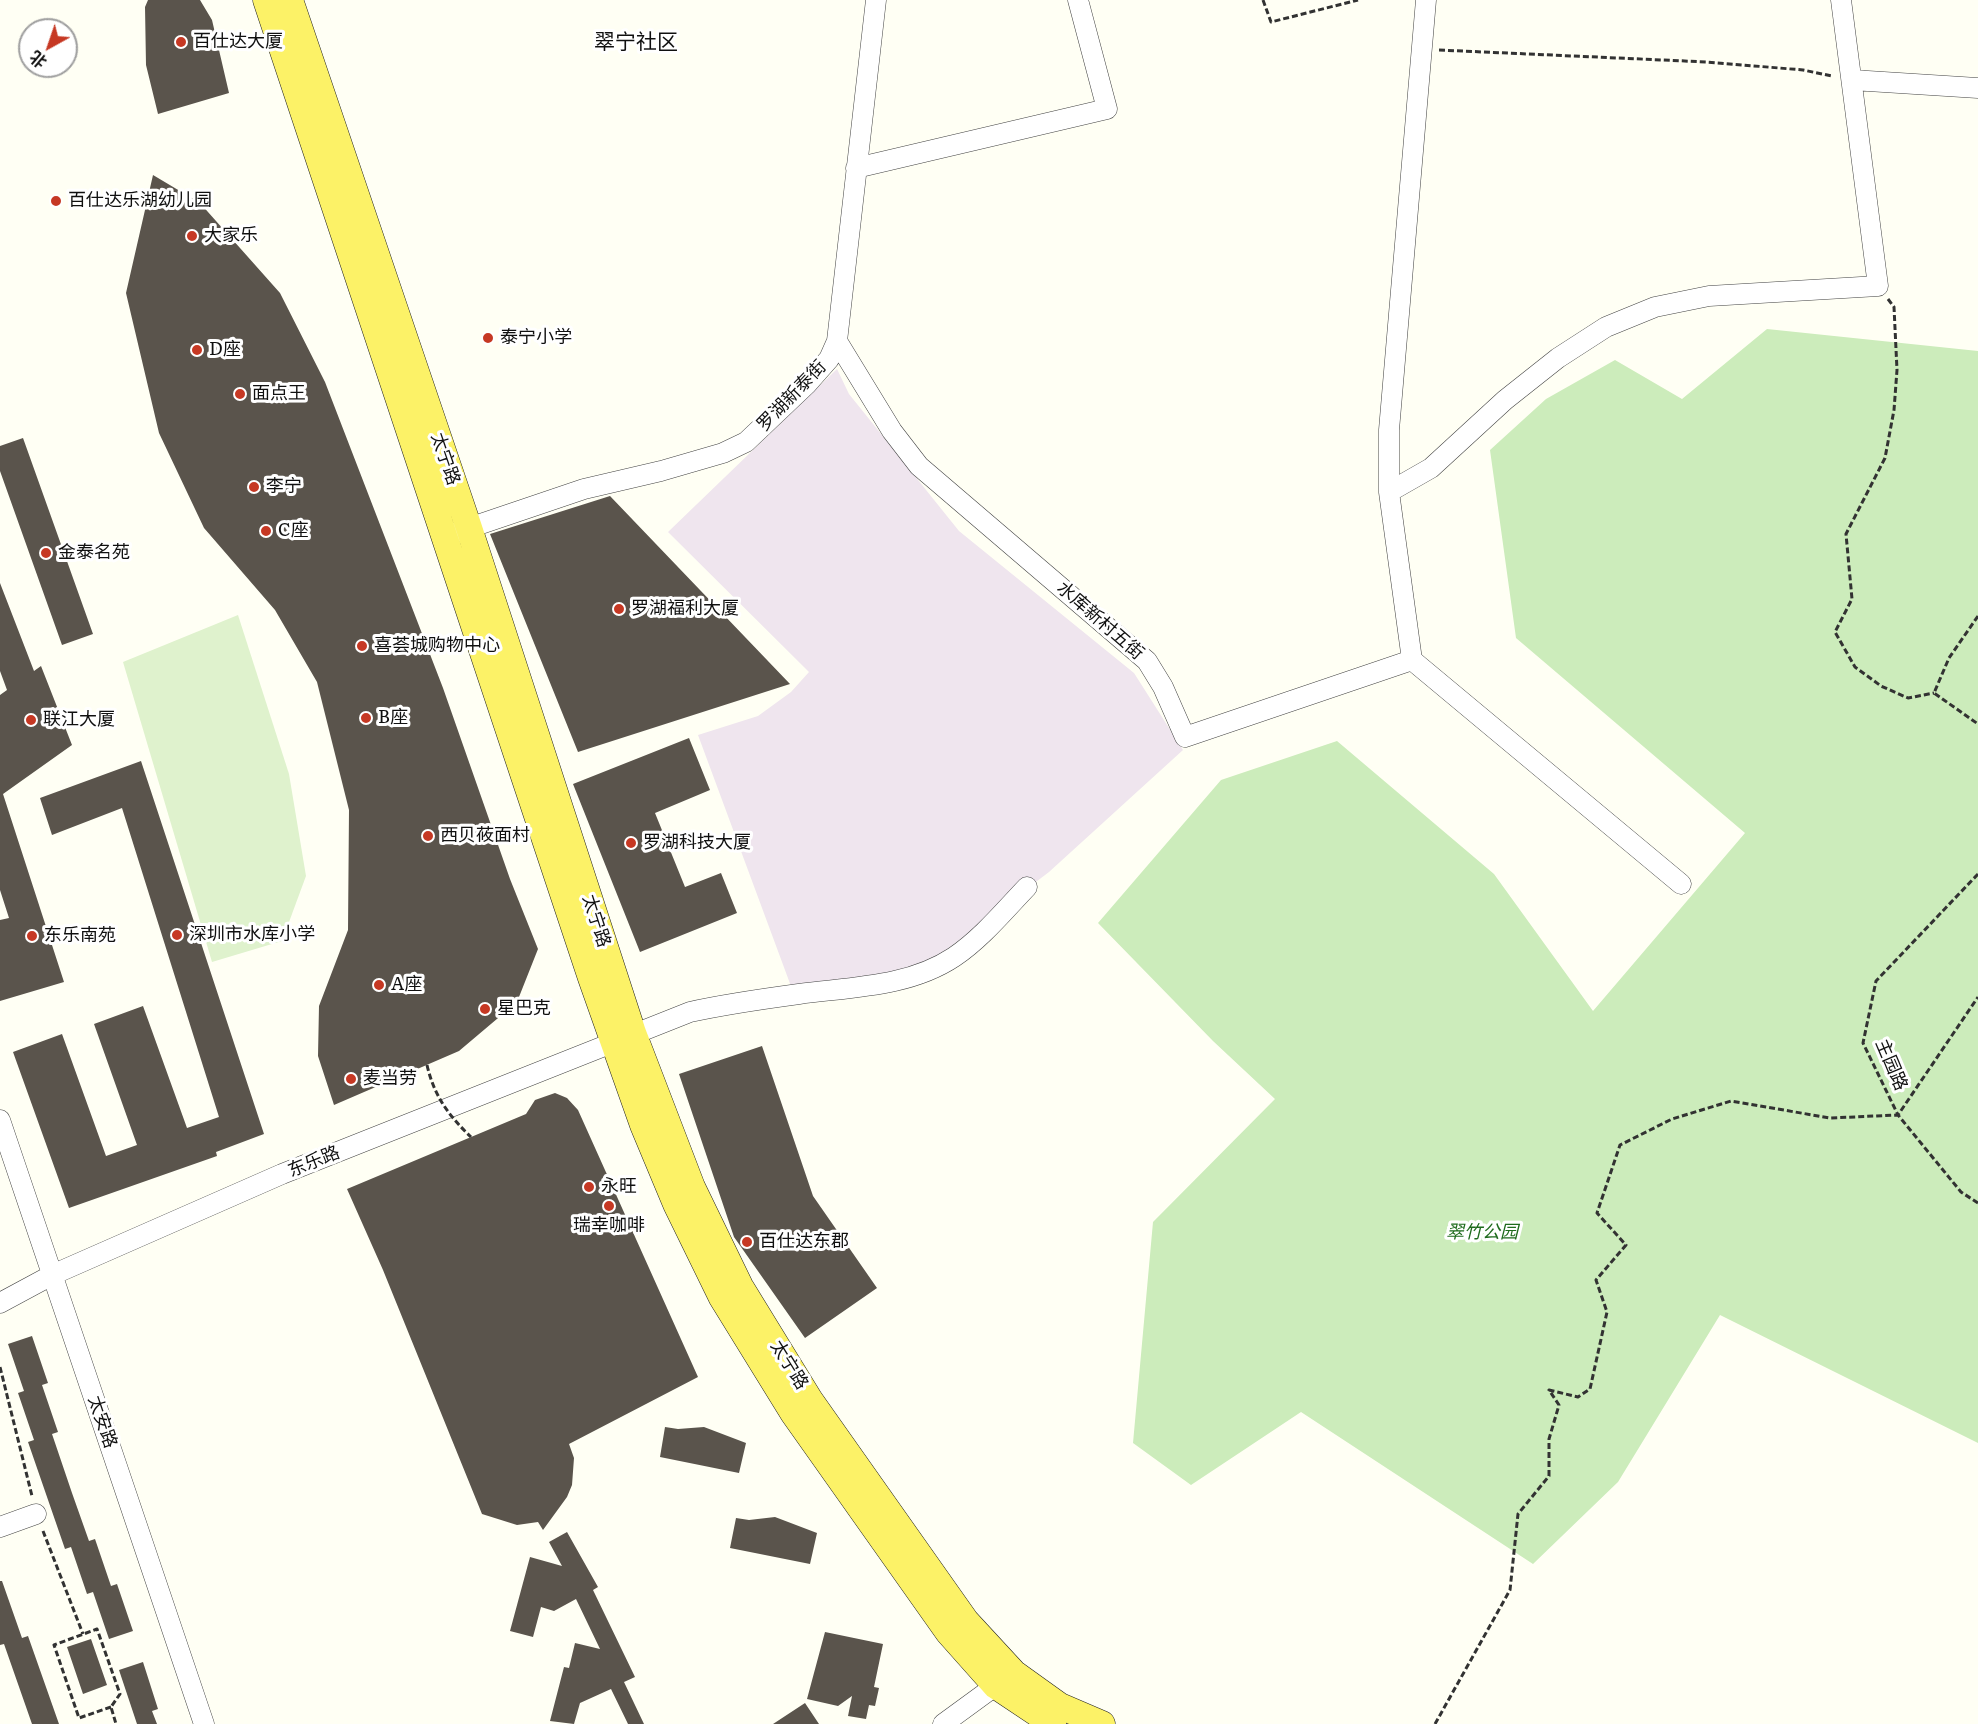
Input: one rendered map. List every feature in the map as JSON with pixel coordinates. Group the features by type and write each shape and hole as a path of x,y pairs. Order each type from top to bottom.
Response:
{"main road":[{"name":"太宁路","path":"266,0 458,532"},
{"name":"太宁路","path":"290,0 458,532 623,1037 647,1135 676,1204 722,1298 793,1413 879,1537 948,1632 1005,1679 1053,1724"},
{"name":"太宁路","path":"1005,1679 1101,1724"}],"street":[{"name":"罗湖新泰街","path":"458,532 584,489 661,471 723,453 746,442 806,386 829,359 837,342 876,0"},
{"path":"856,168 1107,109 1078,0"},
{"path":"1426,0 1389,430 1389,492 1412,660 1681,884"},
{"path":"1389,492 1431,468 1514,393 1558,358 1606,327 1655,307 1709,296 1878,286 1840,0"},
{"path":"1852,80 1978,88"},
{"name":"水库新村五街","path":"837,342 892,431 920,466 1147,661 1163,687 1185,737 1412,660"},
{"name":"东乐路","path":"0,1303 52,1275 282,1174 690,1012 746,1000 881,984 925,972 955,957 1027,887"},
{"name":"太安路","path":"0,1120 204,1724"},
{"path":"0,1527 36,1514"},
{"path":"943,1724 1005,1679"}],"path":[{"path":"1263,0 1271,22 1358,0"},
{"path":"1421,50 1707,62 1803,70 1852,80"},
{"path":"1878,286 1894,307 1897,370 1894,410 1885,458 1846,534 1852,598 1835,632 1855,667 1881,686 1908,698 1934,693 1978,724"},
{"path":"1934,693 1949,658 1978,616"},
{"name":"主园路","path":"1978,874 1876,981 1863,1043 1898,1114 1947,1177 1961,1192 1978,1203"},
{"path":"1435,1724 1510,1590 1518,1514 1549,1476 1549,1439 1559,1405 1549,1390 1578,1397 1590,1389 1607,1312 1596,1280 1626,1245 1597,1213 1620,1145 1672,1119 1731,1101 1830,1118 1898,1114 1978,997"},
{"path":"427,1065 431,1082 448,1116 471,1137"},
{"path":"97,1629 120,1694 111,1707 79,1718 54,1645 97,1629"},
{"path":"111,1707 116,1724"}],"shaded area":[{"path":"837,369 849,394 959,531 1134,673 1183,750 1049,872 925,966 792,989 698,735 758,716 791,692 809,672 668,532"}],"green space":[{"name":"翠竹公园","path":"1767,329 1978,351 1978,1443 1720,1315 1618,1482 1533,1564 1301,1412 1191,1485 1133,1443 1153,1222 1275,1099 1213,1041 1098,923 1221,780 1337,741 1494,874 1593,1011 1745,833 1516,638 1490,450 1546,399 1615,360 1682,399"},
{"path":"238,615 289,774 306,876 282,941 212,962 123,662"}],"building":[{"name":"百仕达大厦","path":"148,0 200,0 212,20 229,93 158,114 146,65 145,7"},
{"name":"喜荟城购物中心","path":"153,175 200,203 280,293 325,382 443,688 510,879 538,949 517,1002 459,1051 334,1105 318,1056 319,1006 348,930 349,810 317,682 275,610 204,528 159,433 126,293"},
{"name":"金泰名苑","path":"23,438 93,634 62,645 0,471 0,446"},
{"name":"罗湖福利大厦","path":"610,496 790,684 578,752 490,534"},
{"path":"0,583 34,671 41,666 72,745 3,794 64,982 0,1001 0,920 9,918 0,890 0,695 7,690 0,671"},
{"name":"罗湖科技大厦","path":"689,738 710,790 655,813 685,887 721,873 737,913 640,952 573,784"},
{"path":"141,761 264,1134 216,1152 217,1156 69,1208 13,1052 62,1034 106,1156 137,1145 94,1024 143,1006 187,1128 219,1117 122,808 52,835 40,798"},
{"path":"762,1046 813,1196 877,1288 805,1338 734,1237 679,1074"},
{"path":"555,1093 567,1098 578,1110 698,1377 569,1444 574,1458 572,1485 567,1497 543,1530 538,1522 517,1525 482,1514 383,1270 347,1189 526,1114 535,1100"},
{"path":"32,1336 48,1383 42,1385 58,1432 52,1434 72,1493 89,1541 95,1539 111,1586 117,1584 133,1631 109,1639 93,1592 87,1594 71,1547 65,1549 28,1442 34,1440 18,1393 24,1391 8,1344"},
{"path":"665,1427 678,1429 704,1427 746,1443 739,1473 660,1457"},
{"path":"775,1517 817,1533 810,1564 730,1548 736,1518 749,1520"},
{"path":"567,1532 598,1587 593,1590 635,1677 624,1682 644,1724 628,1724 611,1689 580,1703 574,1724 550,1721 564,1667 569,1668 575,1643 600,1649 576,1599 554,1611 541,1607 533,1637 510,1631 530,1557 562,1566 549,1542"},
{"path":"0,1581 2,1581 22,1638 28,1636 59,1724 32,1724 4,1644 0,1645"},
{"path":"825,1632 883,1644 874,1687 879,1688 875,1706 869,1705 866,1719 848,1716 852,1696 838,1706 807,1699"},
{"path":"91,1639 107,1685 83,1694 67,1647"},
{"path":"143,1662 158,1709 152,1711 157,1724 137,1724 119,1670"},
{"path":"805,1703 819,1724 773,1724"}],"place":[{"name":"百仕达大厦","path":"181,42"},
{"name":"百仕达乐湖幼儿园","path":"56,201"},
{"name":"大家乐","path":"192,236"},
{"name":"泰宁小学","path":"488,338"},
{"name":"D座","path":"197,350"},
{"name":"面点王","path":"240,394"},
{"name":"李宁","path":"254,487"},
{"name":"C座","path":"266,531"},
{"name":"金泰名苑","path":"46,553"},
{"name":"罗湖福利大厦","path":"619,609"},
{"name":"喜荟城购物中心","path":"362,646"},
{"name":"B座","path":"366,718"},
{"name":"联江大厦","path":"31,720"},
{"name":"西贝莜面村","path":"428,836"},
{"name":"罗湖科技大厦","path":"631,843"},
{"name":"深圳市水库小学","path":"177,935"},
{"name":"东乐南苑","path":"32,936"},
{"name":"A座","path":"379,985"},
{"name":"星巴克","path":"485,1009"},
{"name":"麦当劳","path":"351,1079"},
{"name":"永旺","path":"589,1187"},
{"name":"瑞幸咖啡","path":"609,1206"},
{"name":"百仕达东郡","path":"747,1242"}],"district":[{"name":"翠宁社区","path":"636,43"}]}
